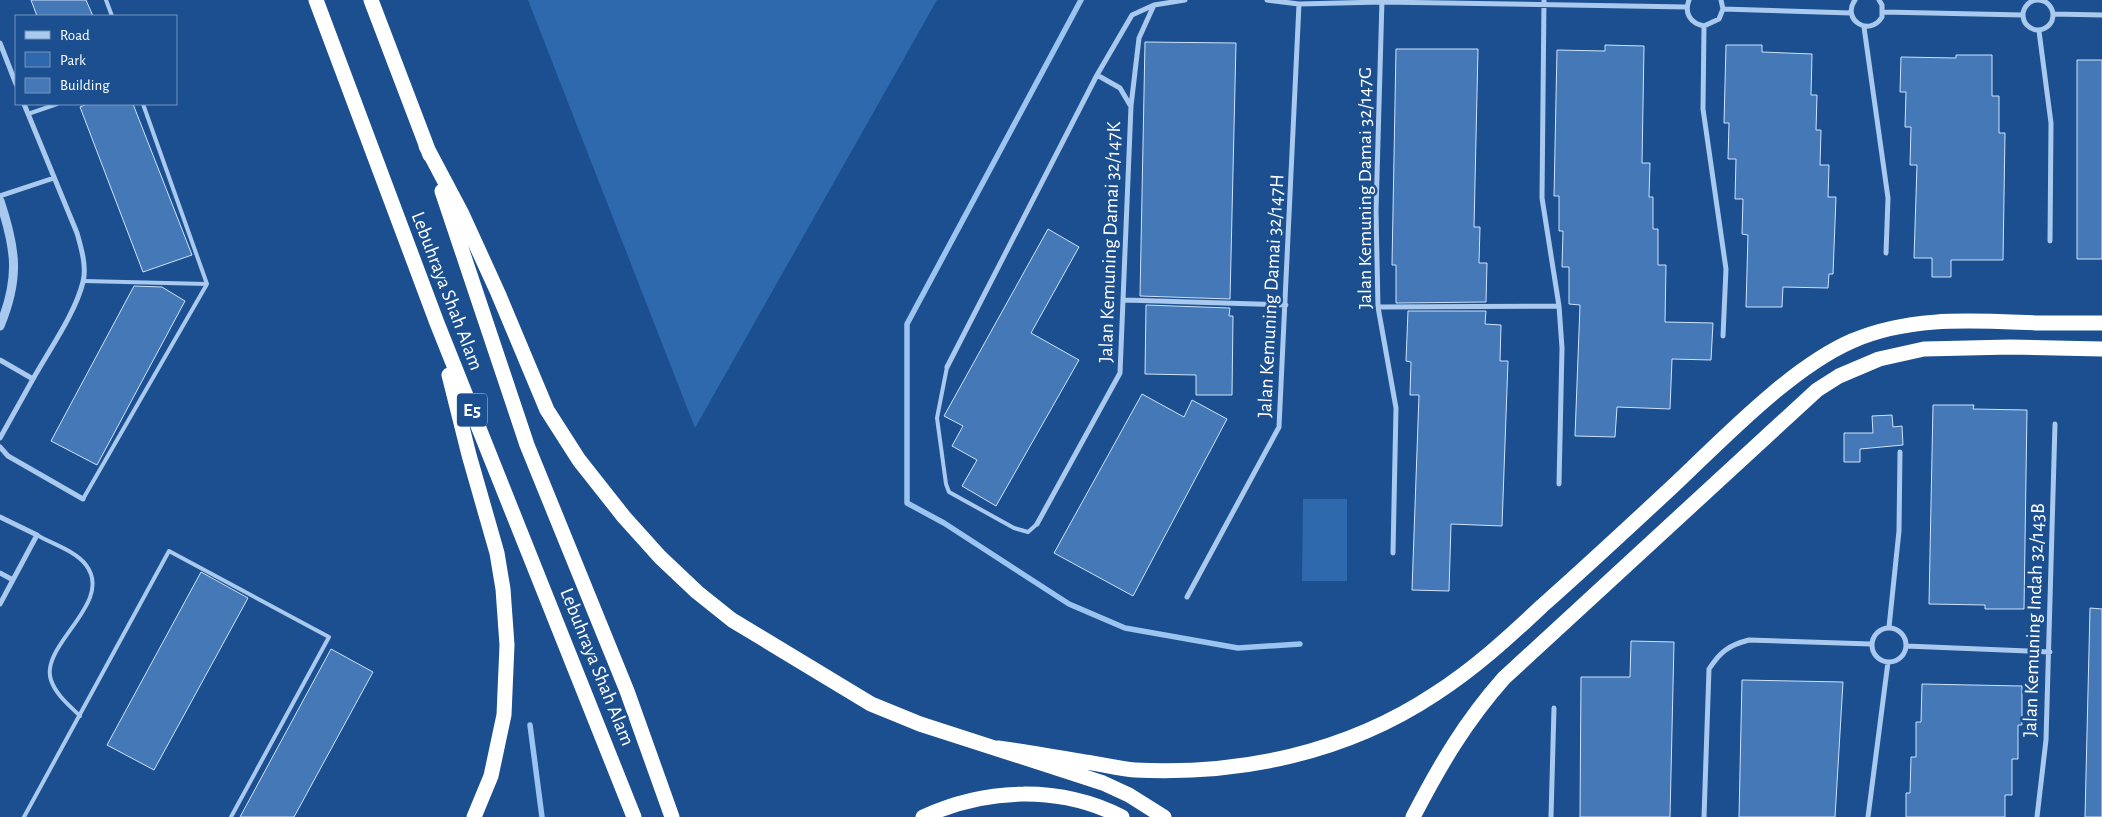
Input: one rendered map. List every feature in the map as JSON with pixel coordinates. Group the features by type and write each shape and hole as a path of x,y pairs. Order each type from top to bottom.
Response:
{"highway":[{"name":"Lebuhraya Shah Alam","path":"316,0 437,323 634,817"},
{"name":"Lebuhraya Shah Alam","path":"371,0 426,146 527,445 627,691 672,817"},
{"path":"426,146 462,214 498,293 547,410 579,460 624,517 660,557 697,592 732,620 871,704 920,724 1103,783 1129,795 1164,817"},
{"path":"998,748 1131,770 1204,770 1260,764 1303,754 1350,738 1394,718 1435,695 1481,662 1716,445 1773,395 1824,355 1855,340 1927,322 1962,320 2102,323"},
{"path":"437,323 469,455 497,553 504,599 507,645 504,715 491,776 474,817"},
{"path":"1414,817 1454,742 1478,708 1504,678 1817,390 1839,376 1878,359 1924,349 2011,347 2102,349"},
{"path":"922,817 968,799 998,794 1024,794 1048,795 1086,803 1122,817"}],"street":[{"path":"947,367 1097,75 1132,15 1154,5 1185,0"},
{"path":"1267,0 1299,4 1382,1 1687,7"},
{"path":"1689,0 1687,12 1693,22 1704,26 1719,19 1723,9 1720,0"},
{"path":"1856,0 1851,8 1852,19 1864,27 1874,26 1879,23 1883,12 1879,0"},
{"path":"2036,0 2047,4 2053,14 2050,25 2039,30 2029,28 2023,15 2027,5 2036,0"},
{"name":"Jalan Kemuning Damai 32/147G","path":"1382,1 1376,211 1378,307 1396,408 1393,553"},
{"path":"1544,3 1542,198 1559,306 1562,348 1559,484"},
{"name":"Jalan Kemuning Damai 32/147H","path":"1187,596 1279,427 1299,4"},
{"name":"Jalan Kemuning Damai 32/147K","path":"1037,524 1120,373 1125,300 1131,106 1139,38 1154,5"},
{"path":"1723,9 1851,13"},
{"path":"1883,12 2023,15"},
{"path":"2053,14 2102,15"},
{"path":"1704,26 1702,109 1726,269 1723,336"},
{"path":"1864,27 1888,198 1886,253"},
{"path":"2039,30 2051,123 2050,241"},
{"path":"0,43 15,81"},
{"path":"1097,75 1120,88 1131,106"},
{"path":"0,438 75,302 84,281 82,252 77,233 24,105"},
{"path":"0,196 54,178"},
{"path":"0,201 11,234 15,263 13,287 0,326"},
{"path":"1125,300 1286,305"},
{"path":"1378,307 1559,306"},
{"path":"0,360 33,379"},
{"name":"Jalan Kemuning Indah 32/143B","path":"2037,817 2046,740 2055,424"},
{"path":"0,447 8,456 84,499"},
{"path":"1890,627 1900,531 1900,452"},
{"path":"0,517 37,535 0,604"},
{"path":"0,573 14,580"},
{"path":"1890,627 1895,628 1904,635 1906,646 1902,656 1888,662 1878,659 1872,644 1875,634 1890,627"},
{"path":"1704,817 1709,669 1719,654 1732,645 1749,640 1872,644"},
{"path":"1906,646 2050,652"},
{"path":"1868,817 1888,662"},
{"path":"1551,817 1554,708"}],"lane":[{"path":"106,0 112,15"},
{"path":"28,114 54,105"},
{"path":"84,499 207,284 144,105"},
{"path":"84,281 207,284"},
{"path":"947,367 937,418 946,484 949,492 1014,528 1028,532 1037,524"},
{"path":"37,535 82,560 91,573 93,583 89,601 57,652 50,672 58,694 80,716"},
{"path":"24,817 170,551 326,634 328,640 231,817"}],"green space":[{"path":"528,0 937,0 695,428"},
{"path":"1303,499 1347,499 1347,581 1302,581"}],"building":[{"path":"31,0 86,0 93,15 37,15"},
{"path":"1145,42 1236,43 1230,299 1140,296"},
{"path":"1605,45 1644,46 1642,163 1650,163 1649,197 1653,197 1653,229 1658,229 1658,265 1666,265 1665,322 1713,323 1711,360 1672,359 1670,409 1617,407 1615,437 1575,436 1580,305 1569,304 1569,267 1562,267 1563,231 1559,231 1559,196 1554,196 1557,50 1605,51"},
{"path":"1726,45 1762,45 1762,52 1812,54 1811,95 1817,95 1816,130 1821,130 1820,165 1829,165 1828,197 1836,197 1833,274 1829,274 1828,288 1783,287 1782,307 1746,307 1748,235 1742,234 1743,199 1735,199 1736,159 1728,159 1729,123 1724,123"},
{"path":"1396,49 1478,49 1474,227 1480,227 1479,263 1487,263 1486,302 1396,303 1396,265 1392,265"},
{"path":"1956,55 1992,55 1992,96 1999,96 1999,133 2005,133 2003,260 1951,260 1951,277 1932,277 1932,258 1914,258 1917,165 1910,165 1911,127 1905,127 1906,92 1900,92 1901,57 1956,58"},
{"path":"2077,60 2102,60 2102,259 2077,259"},
{"path":"85,105 133,105 192,255 143,272 80,107"},
{"path":"1048,229 1079,247 1031,333 1079,360 996,506 962,486 977,460 952,446 963,426 944,416"},
{"path":"134,286 162,287 185,301 97,465 51,441"},
{"path":"1146,305 1230,308 1229,316 1233,316 1232,395 1196,395 1196,375 1145,374"},
{"path":"1408,311 1486,311 1485,324 1501,325 1500,361 1508,361 1502,526 1451,524 1449,591 1412,590 1419,395 1410,395 1411,362 1406,361"},
{"path":"1142,394 1184,417 1192,400 1227,419 1133,596 1054,553"},
{"path":"1933,405 1974,405 1973,409 2027,410 2024,609 1985,609 1985,605 1929,604"},
{"path":"1892,415 1893,427 1902,426 1903,445 1860,449 1860,462 1844,462 1844,433 1873,433 1872,416"},
{"path":"201,572 248,598 154,770 107,745"},
{"path":"2090,608 2102,609 2102,817 2085,817"},
{"path":"1631,641 1674,642 1670,817 1580,817 1581,677 1630,677"},
{"path":"331,649 373,672 294,817 240,817"},
{"path":"1742,680 1843,682 1835,817 1739,817"},
{"path":"1922,684 2022,686 2022,725 2018,725 2018,759 2012,759 2012,795 2005,795 2005,817 1906,817 1906,793 1910,793 1911,757 1916,757 1916,722 1921,722"}],"waterway":[{"path":"1081,0 907,324 907,503 944,523 1069,604 1125,628 1238,648 1300,644"},
{"path":"530,725 542,817"}]}
